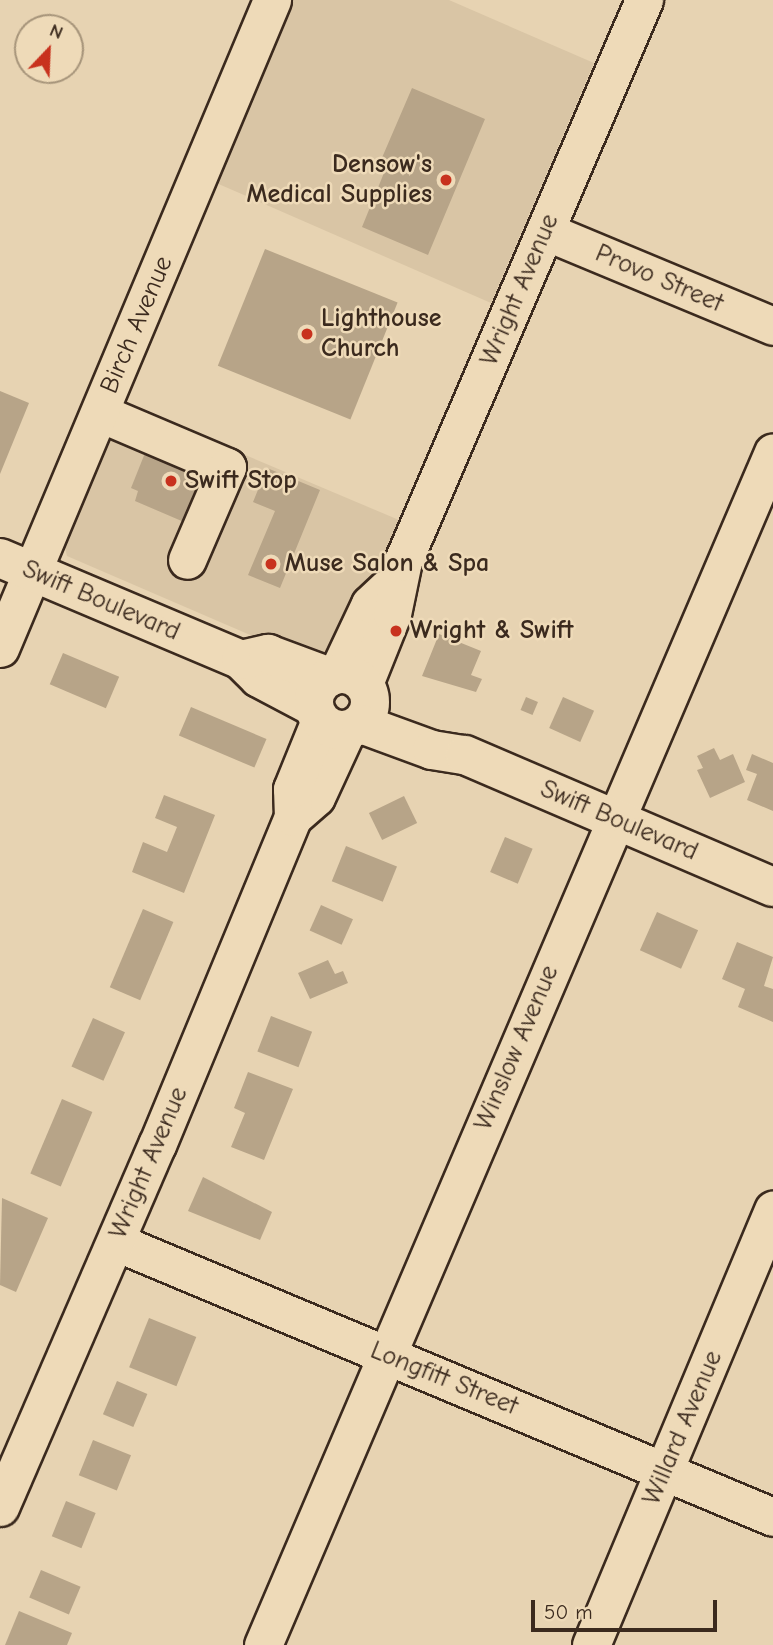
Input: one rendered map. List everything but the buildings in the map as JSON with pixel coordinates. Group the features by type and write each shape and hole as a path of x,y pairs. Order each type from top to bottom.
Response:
{"main road":[{"name":"Swift Boulevard","path":"16,565 241,660 259,678 448,733 465,755 773,887"}],"street":[{"name":"Birch Avenue","path":"0,648 16,565 100,413 272,0"},
{"name":"Wright Avenue","path":"0,1507 116,1241 293,817 292,789 343,701 370,604 396,580 644,0"},
{"name":"Provo Street","path":"545,231 773,326"},
{"path":"100,413 227,467 187,560"},
{"name":"Winslow Avenue","path":"263,1645 773,452"},
{"name":"Willard Avenue","path":"591,1645 773,1210"},
{"name":"Longfitt Street","path":"116,1241 387,1357 666,1469 773,1517"}],"shaded area":[{"path":"293,0 449,0 594,63 491,303 214,182"},
{"path":"122,403 399,520 342,654 320,665 67,556 63,540"}],"place":[{"name":"Densow's Medical Supplies","path":"446,180"},
{"name":"Lighthouse Church","path":"307,334"},
{"name":"Swift Stop","path":"171,481"},
{"name":"Muse Salon & Spa","path":"271,564"},
{"name":"Wright & Swift","path":"396,631"}]}
